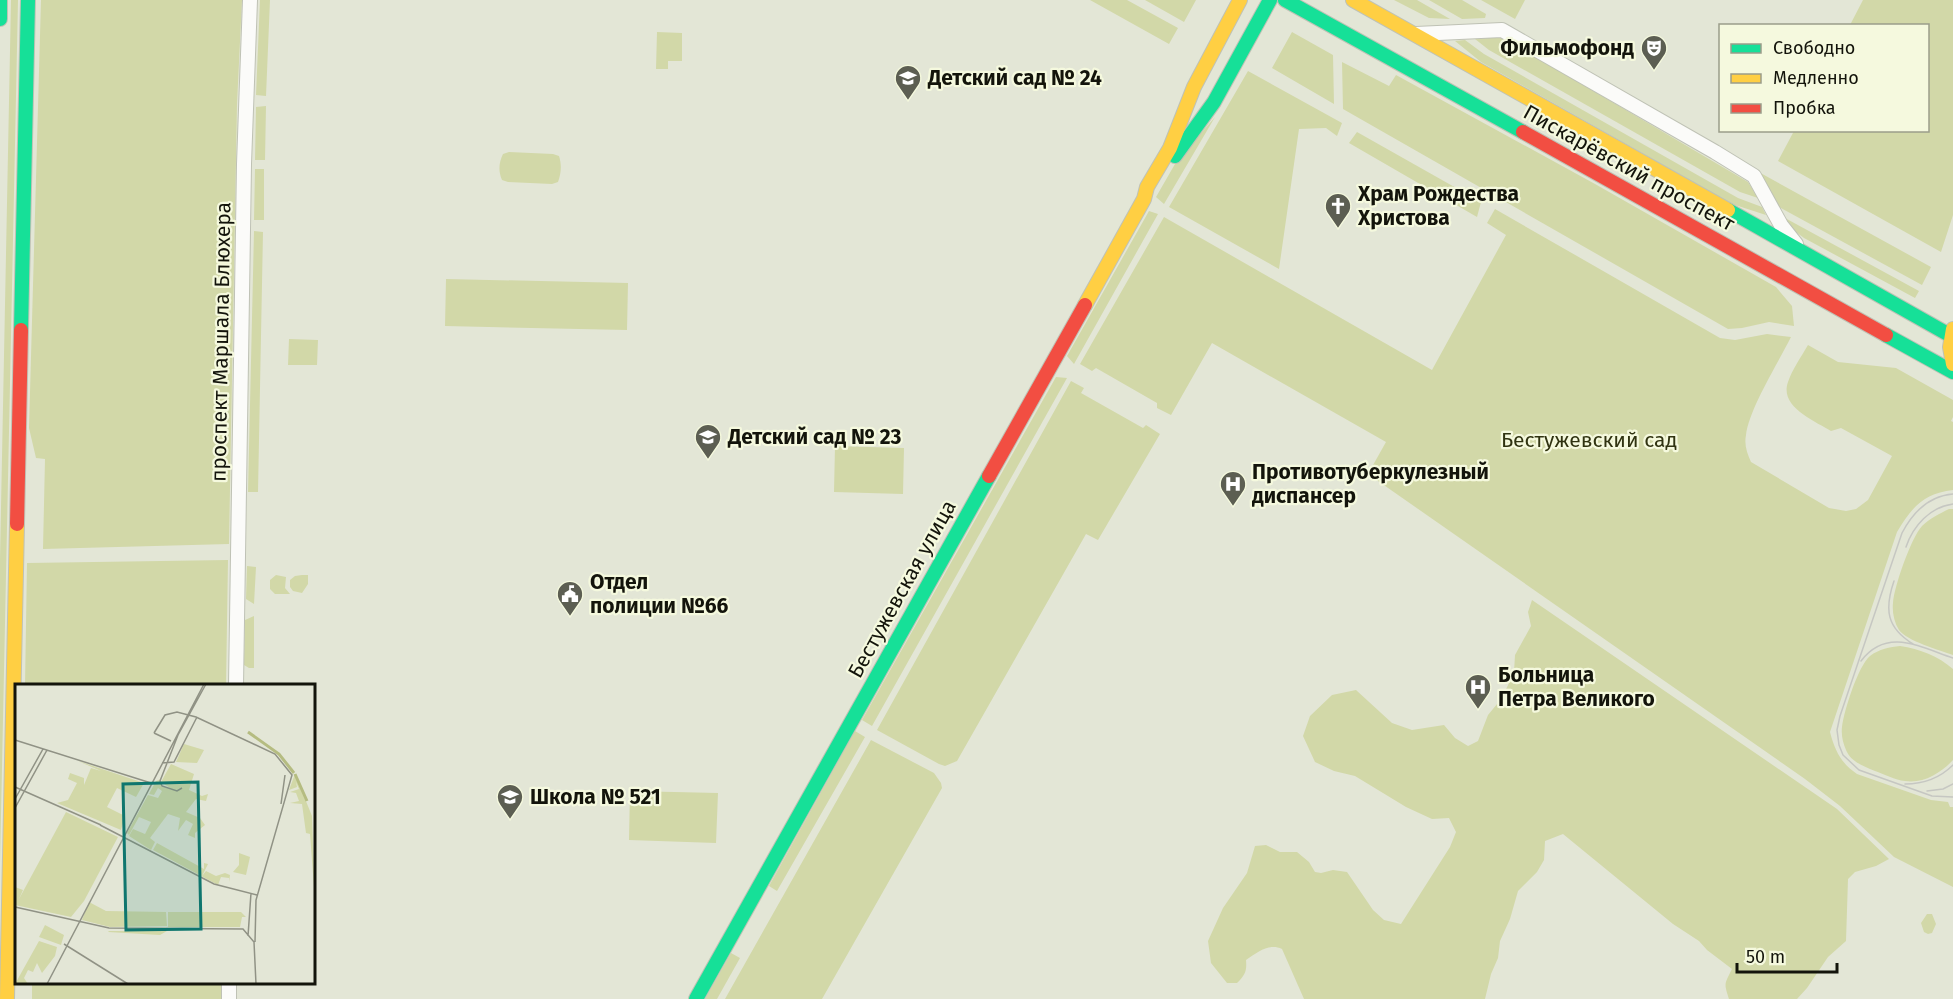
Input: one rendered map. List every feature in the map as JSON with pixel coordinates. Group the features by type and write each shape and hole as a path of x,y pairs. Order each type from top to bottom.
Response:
{"main road":[{"path":"0,0 0,19"},
{"path":"7,999 28,0"},
{"name":"Бестужевская улица","path":"696,999 1144,200 1147,188 1170,148 1194,87 1240,0"},
{"name":"Бестужевская улица","path":"1144,200 1154,191 1171,162 1214,102 1270,0"},
{"name":"Пискарёвский проспект","path":"1285,0 1953,372"},
{"name":"Пискарёвский проспект","path":"1353,0 1803,253 1952,334"},
{"path":"1952,334 1950,347 1953,364"}],"street":[{"name":"проспект Маршала Блюхера","path":"236,684 243,226 250,0"},
{"path":"1413,34 1502,30 1754,176 1781,225 1803,253"}],"green space":[{"path":"11,0 18,0 0,863 0,559"},
{"path":"41,0 242,0 237,104 229,544 43,549 45,459 36,458 29,428"},
{"path":"260,0 270,0 266,96 256,95"},
{"path":"1090,0 1127,0 1178,28 1169,44"},
{"path":"1145,0 1196,0 1184,22"},
{"path":"1394,0 1417,0 1450,19 1429,18"},
{"path":"1429,0 1462,0 1486,14 1485,18 1462,19"},
{"path":"1481,0 1525,0 1515,19"},
{"path":"1863,0 1953,0 1953,215 1941,252 1778,161 1793,132 1929,132 1929,24 1851,24"},
{"path":"657,32 682,33 682,61 668,61 668,69 656,69"},
{"path":"1292,32 1333,55 1334,104 1272,68"},
{"path":"1502,37 1748,182 1758,198 1740,192 1489,50 1475,39"},
{"path":"1465,40 1484,54 1738,198 1762,207 1766,215 1732,204 1481,62 1455,41"},
{"path":"1342,62 1389,86 1396,75 1776,287 1792,306 1794,326 1769,322 1728,329 1343,109"},
{"path":"1248,71 1342,123 1337,136 1326,128 1299,129 1279,269 1169,207"},
{"path":"266,106 265,160 255,160 256,107"},
{"path":"1215,117 1164,204 1156,197 1175,164"},
{"path":"1357,132 1481,202 1477,217 1349,143"},
{"path":"509,152 559,156 561,169 558,182 552,184 502,180 501,160 503,154"},
{"path":"255,169 264,169 264,220 254,220"},
{"path":"1755,170 1931,267 1922,285 1779,207"},
{"name":"Бестужевский сад","path":"1495,209 1720,338 1735,340 1767,334 1791,337 1752,412 1746,435 1746,449 1751,462 1829,508 1846,511 1856,509 1868,500 1892,456 1841,428 1831,431 1793,406 1787,391 1788,382 1808,345 1838,362 1896,368 1953,400 1951,421 1953,422 1953,490 1934,494 1919,503 1897,532 1830,732 1839,756 1857,774 1931,800 1948,802 1950,807 1953,807 1953,887 1894,857 1840,806 1805,779 1368,474 1386,442 1212,343 1171,415 1157,408 1157,403 1096,368 1092,371 1080,364 1164,217 1432,370 1506,235 1487,223"},
{"path":"1149,211 1158,214 1074,364 1067,356"},
{"path":"1785,218 1919,291 1915,298 1804,238"},
{"path":"254,231 263,232 258,492 248,492"},
{"path":"446,279 628,283 627,330 445,326"},
{"path":"289,339 318,340 317,365 288,365"},
{"path":"1056,377 1067,378 872,726 862,720"},
{"path":"1071,381 1084,388 1081,393 1143,428 1146,425 1160,434 1098,540 1086,534 957,761 945,766 939,764 877,730"},
{"path":"835,446 904,448 903,494 834,492"},
{"path":"1953,509 1953,655 1924,645 1903,634 1896,624 1893,610 1900,575 1908,551 1918,532 1928,521"},
{"path":"228,560 226,684 25,684 27,563"},
{"path":"247,566 256,567 254,604 246,599"},
{"path":"276,575 286,577 285,588 290,594 275,594 270,589 270,580"},
{"path":"308,575 308,584 302,593 293,591 290,587 290,580"},
{"path":"1532,600 1837,809 1889,859 1876,866 1855,872 1848,879 1846,941 1828,957 1797,999 1729,999 1726,984 1732,969 1563,834 1545,841 1544,860 1537,872 1518,891 1510,919 1500,941 1498,958 1491,974 1485,999 1304,999 1282,949 1277,947 1264,949 1246,960 1246,970 1242,978 1237,983 1227,983 1211,963 1208,941 1223,908 1247,873 1255,846 1266,845 1280,852 1297,852 1309,862 1315,872 1333,870 1347,872 1373,910 1384,920 1401,924 1450,847 1456,832 1449,818 1432,819 1406,807 1355,776 1334,771 1315,762 1303,736 1310,716 1332,695 1356,690 1392,723 1412,730 1444,725 1455,738 1468,746 1478,741 1488,715 1502,698 1514,672 1515,655 1531,626 1528,612"},
{"path":"254,616 254,668 249,668 244,665 245,620"},
{"path":"1900,646 1928,654 1953,669 1953,760 1937,773 1918,781 1897,779 1858,763 1848,754 1842,736 1843,720 1849,700 1865,661 1877,652"},
{"path":"855,731 865,737 777,891 769,886"},
{"path":"871,740 934,773 942,788 822,999 725,999"},
{"path":"630,791 718,793 716,843 629,840"},
{"path":"1927,914 1932,914 1936,924 1932,933 1928,934 1924,932 1921,923"},
{"path":"731,953 740,958 717,999 705,999"},
{"path":"32,984 221,984 221,999 32,999"}],"tram line":[{"path":"1953,494 1936,498 1922,506 1902,533 1837,730 1843,755 1859,770 1932,796 1953,797"},
{"path":"1906,547 1913,532 1930,513 1953,504"},
{"path":"1894,581 1889,601 1890,617 1898,631 1913,644"},
{"path":"1861,661 1871,651 1893,642 1916,645 1953,658"},
{"path":"1905,784 1931,779 1953,765"},
{"path":"1927,791 1943,789 1953,784"}],"traffic: fast":[{"path":"0,0 0,19"},
{"path":"21,330 28,0"},
{"path":"1175,156 1214,102 1270,0"},
{"path":"1285,0 1523,132"},
{"path":"1728,210 1953,337"},
{"path":"1886,335 1953,372"},
{"path":"696,999 989,476"}],"traffic: slow":[{"path":"1085,305 1170,148 1194,87 1240,0"},
{"path":"1353,0 1728,210"},
{"path":"1953,329 1950,347 1953,364"},
{"path":"7,999 17,524"}],"traffic: jam":[{"path":"1523,132 1886,335"},
{"path":"989,476 1085,305"},
{"path":"17,524 21,330"}],"place":[{"name":"Фильмофонд","path":"1654,71"},
{"name":"Детский сад № 24","path":"908,101"},
{"name":"Храм Рождества Христова","path":"1338,229"},
{"name":"Детский сад № 23","path":"708,460"},
{"name":"Противотуберкулезный диспансер","path":"1233,507"},
{"name":"Отдел полиции №66","path":"570,617"},
{"name":"Больница Петра Великого","path":"1478,710"},
{"name":"Школа № 521","path":"510,820"}]}
